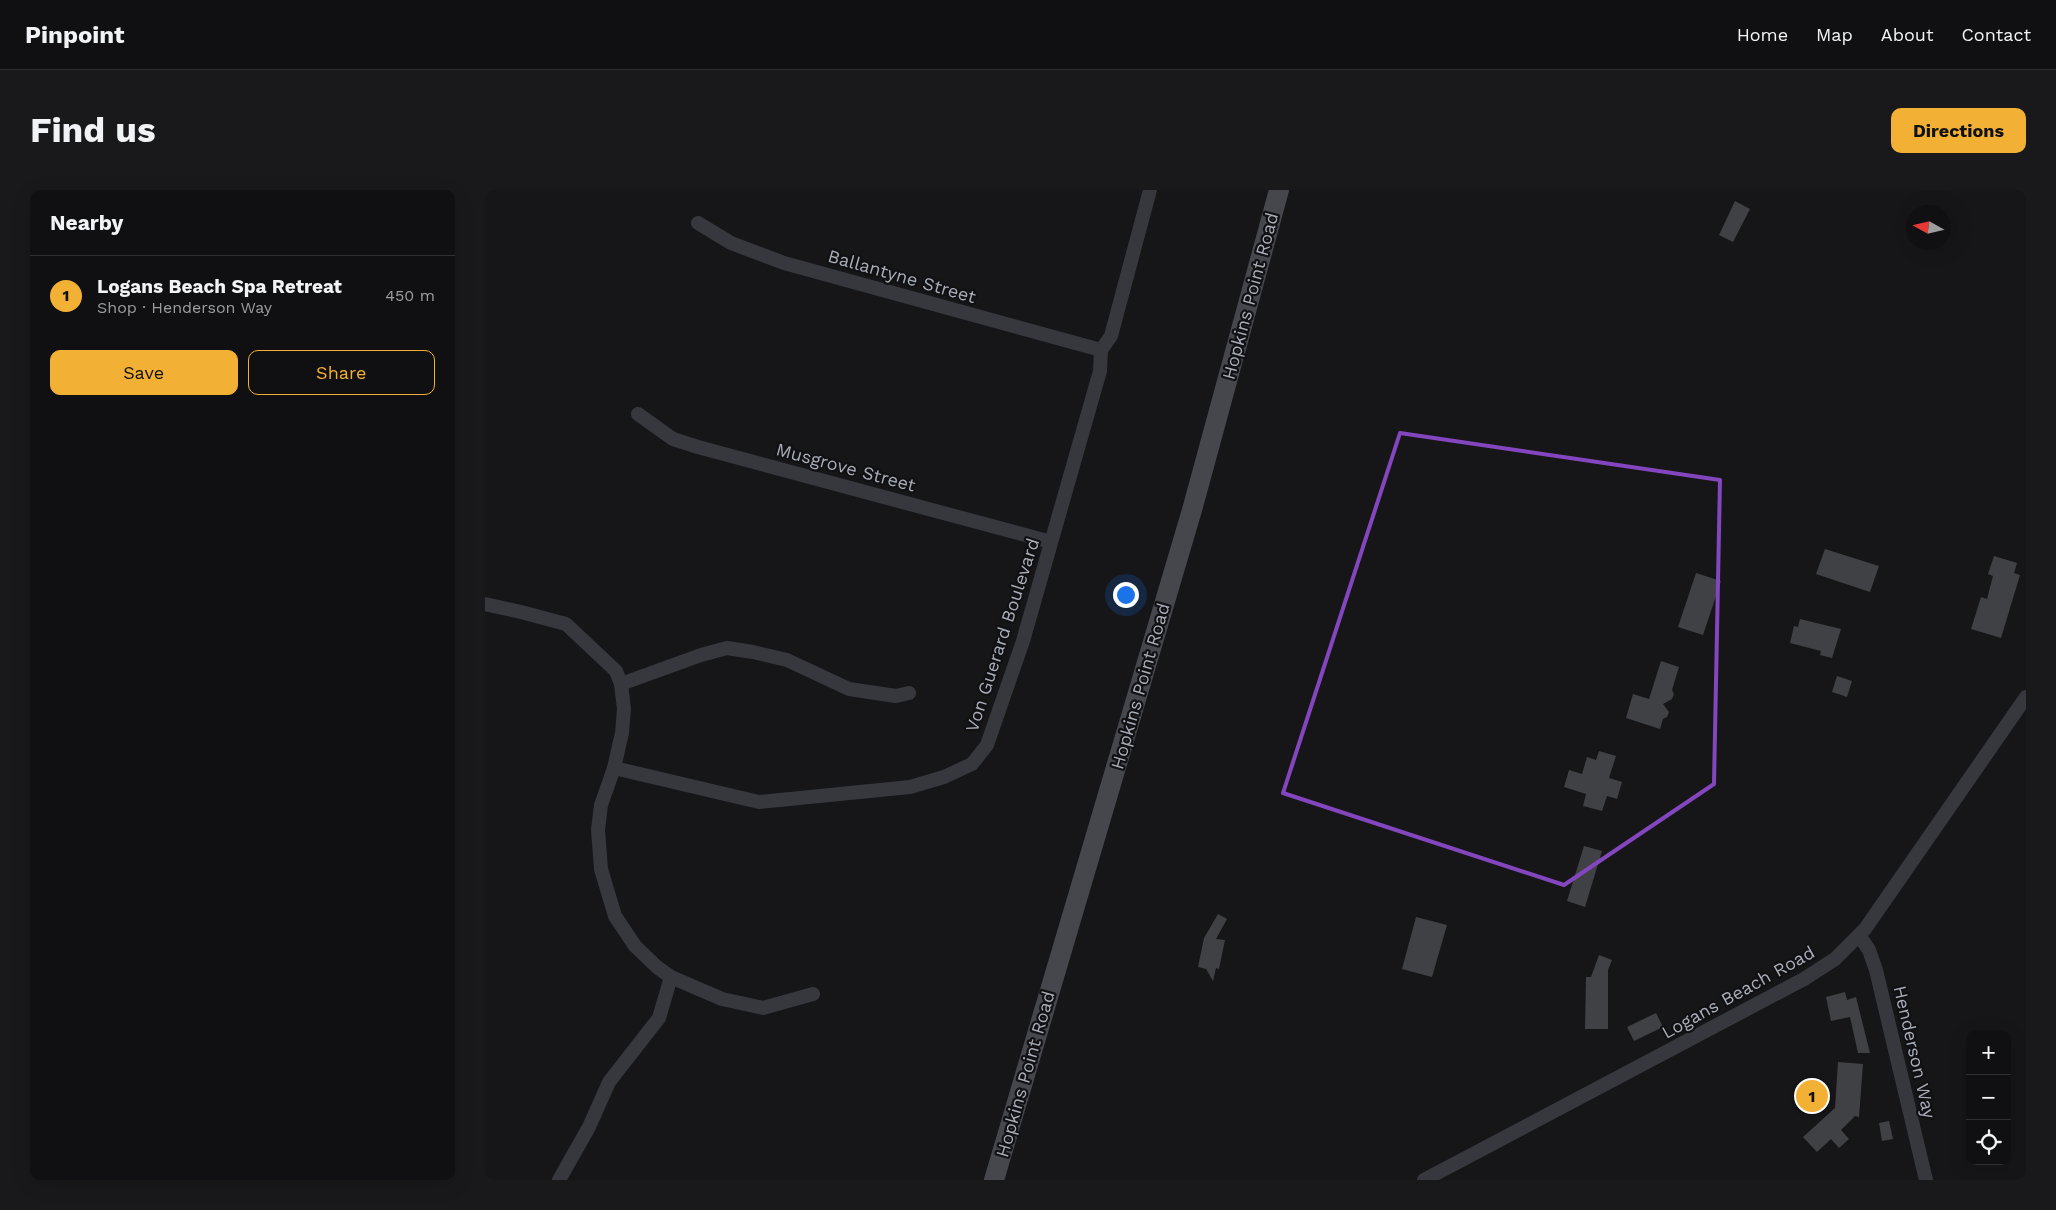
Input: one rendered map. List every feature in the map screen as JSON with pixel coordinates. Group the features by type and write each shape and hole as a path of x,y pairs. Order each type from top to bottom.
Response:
{"street":[{"name":"Von Guerard Boulevard","path":"614,768 759,802 910,788 944,778 972,764 987,745 1023,641 1100,370 1101,350 1111,336 1150,190"},
{"name":"Hopkins Point Road","path":"994,1180 1192,510 1279,190"},
{"name":"Ballantyne Street","path":"698,223 731,243 784,263 1101,350"},
{"name":"Musgrove Street","path":"638,414 673,439 698,447 1051,542"},
{"path":"485,604 566,624 617,671 621,684 624,709 622,733 614,768 601,805 598,830 601,869 615,916 635,946 657,967 671,977 722,999 763,1008 813,994"},
{"path":"621,684 701,655 727,648 787,660 849,689 896,696 909,693"},
{"name":"Logans Beach Road","path":"1424,1180 1804,980 1835,959 1870,922 2026,696"},
{"name":"Henderson Way","path":"1859,935 1869,950 1877,970 1926,1180"},
{"path":"559,1180 589,1127 609,1082 659,1018 671,977"}],"highlighted area":[{"path":"1400,433 1720,480 1714,784 1564,885 1283,793"}],"building":[{"path":"1735,201 1750,209 1733,242 1719,235"},
{"path":"1825,549 1879,566 1870,592 1816,574"},
{"path":"1994,556 2017,563 2014,573 2020,575 2001,638 1971,629 1981,597 1987,599 1993,576 1988,574"},
{"path":"1696,573 1721,581 1703,635 1678,627"},
{"path":"1800,619 1841,629 1832,658 1820,655 1821,651 1790,643 1794,626 1798,627"},
{"path":"1661,661 1679,667 1672,690 1674,694 1672,699 1663,704 1669,712 1667,717 1663,719 1660,729 1626,718 1633,694 1649,699"},
{"path":"1837,676 1852,681 1847,697 1832,692"},
{"path":"1599,751 1616,756 1609,778 1622,782 1617,799 1607,796 1602,811 1583,806 1586,794 1564,787 1569,770 1582,774 1587,757 1596,760"},
{"path":"1584,846 1602,851 1585,907 1567,901"},
{"path":"1218,914 1227,919 1216,939 1225,940 1219,969 1216,968 1213,981 1206,969 1198,967 1204,938"},
{"path":"1416,917 1447,925 1432,977 1402,969"},
{"path":"1599,955 1612,960 1608,970 1608,1029 1585,1029 1586,977 1591,977"},
{"path":"1845,992 1847,1000 1856,997 1870,1053 1858,1053 1850,1017 1831,1021 1826,997"},
{"path":"1656,1013 1663,1027 1634,1041 1627,1027"},
{"path":"1838,1062 1863,1064 1859,1117 1855,1116 1841,1130 1849,1139 1839,1148 1831,1139 1817,1152 1803,1137 1835,1108"},
{"path":"1889,1121 1893,1139 1882,1141 1879,1123"}],"place":[{"name":"Logans Beach Spa Retreat","path":"1812,1096"}]}
